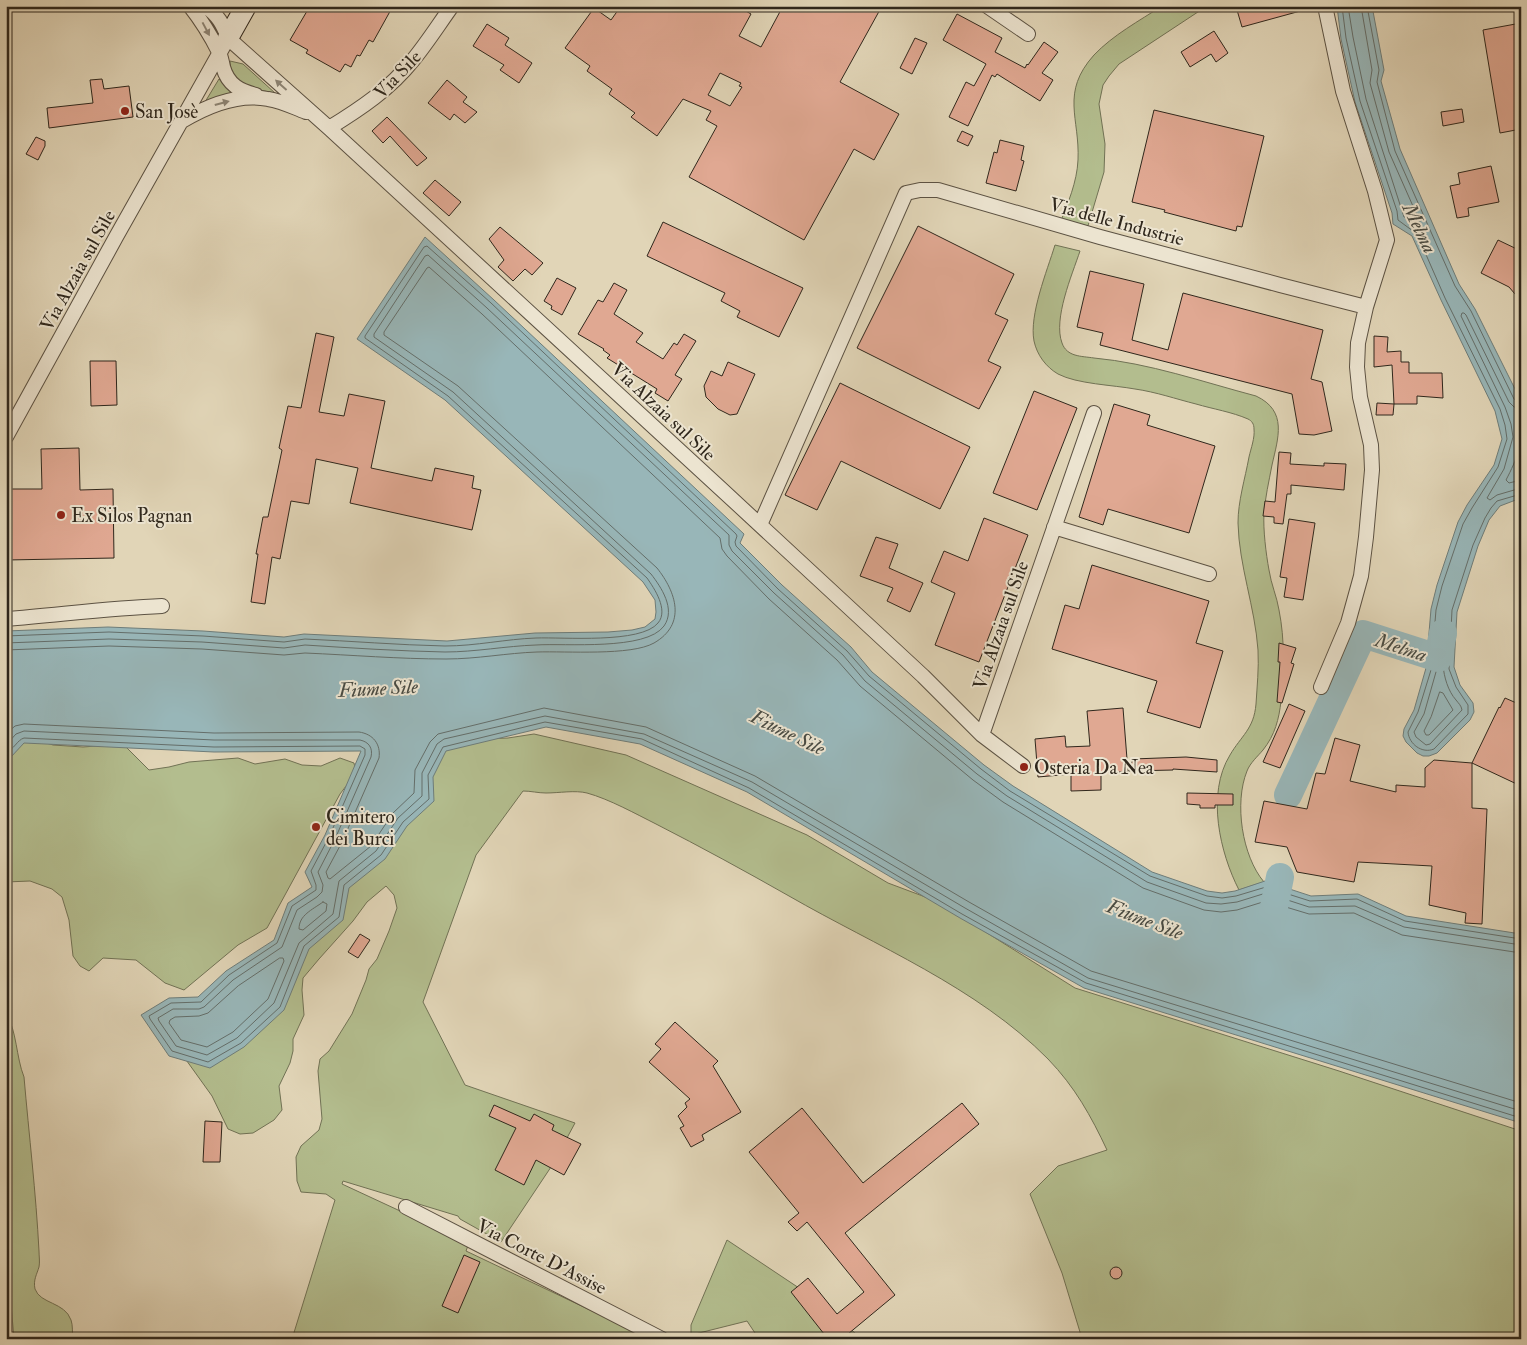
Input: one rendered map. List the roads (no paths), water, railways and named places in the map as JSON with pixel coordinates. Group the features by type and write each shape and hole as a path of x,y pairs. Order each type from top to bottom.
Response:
{"street":[{"path":"190,6 204,25 224,46"},
{"path":"206,6 223,24 224,69 232,84 245,92 266,98"},
{"path":"224,46 246,6"},
{"name":"Via Sile","path":"329,128 358,110 396,79 413,60 452,6"},
{"path":"987,6 1028,34"},
{"path":"1321,687 1348,623 1361,576 1372,470 1370,445 1360,397 1357,368 1358,343 1366,307 1387,240 1375,191 1343,91 1325,6"},
{"name":"Via Alzaia sul Sile","path":"6,437 224,46 318,118 923,676 982,735 1023,766"},
{"name":"Via Alzaia sul Sile","path":"181,122 198,111 214,105 231,100 249,98 266,98 318,118"},
{"name":"Via delle Industrie","path":"760,525 906,193 920,190 938,190 1176,257 1366,307"},
{"name":"Via Alzaia sul Sile","path":"982,735 1094,412"},
{"path":"1054,527 1209,574"},
{"path":"6,619 162,606"},
{"name":"Via Corte D'Assise","path":"406,1207 662,1339"}],"water":[{"path":"1337,6 1372,6 1384,70 1381,81 1400,149 1459,284 1475,309 1521,401 1521,498 1500,506 1489,520 1478,546 1457,612 1454,667 1460,685 1473,703 1474,712 1470,720 1437,753 1429,756 1417,753 1403,736 1404,729 1414,710 1426,668 1431,609 1458,522 1494,465 1502,439 1495,411 1412,236 1393,224 1392,213 1355,102 1341,39"},
{"name":"Fiume Sile","path":"425,237 744,534 740,543 782,585 851,647 872,672 984,765 1013,786 1152,872 1207,891 1222,893 1235,891 1265,881 1311,896 1358,894 1406,916 1521,934 1521,1123 1084,988 960,918 747,792 640,744 546,727 446,751 433,777 434,801 407,826 385,859 349,888 343,920 309,949 284,1010 244,1047 210,1068 169,1056 141,1015 169,998 198,997 226,971 274,940 288,903 312,887 305,872 325,835 361,751 214,752 24,743 11,757 6,756 6,631 108,627 284,637 304,634 447,641 535,633 632,630 645,627 655,619 655,600 643,582 445,400 357,339"}],"waterway":[{"name":"Melma","path":"1288,795 1363,634 1438,658 1443,633"},
{"name":"Melma","path":"1271,922 1280,877"}],"place":[{"name":"San Josè","path":"125,111"},
{"name":"Ex Silos Pagnan","path":"61,515"},
{"name":"Osteria Da Nea","path":"1024,767"},
{"name":"Cimitero dei Burci","path":"316,827"}]}
